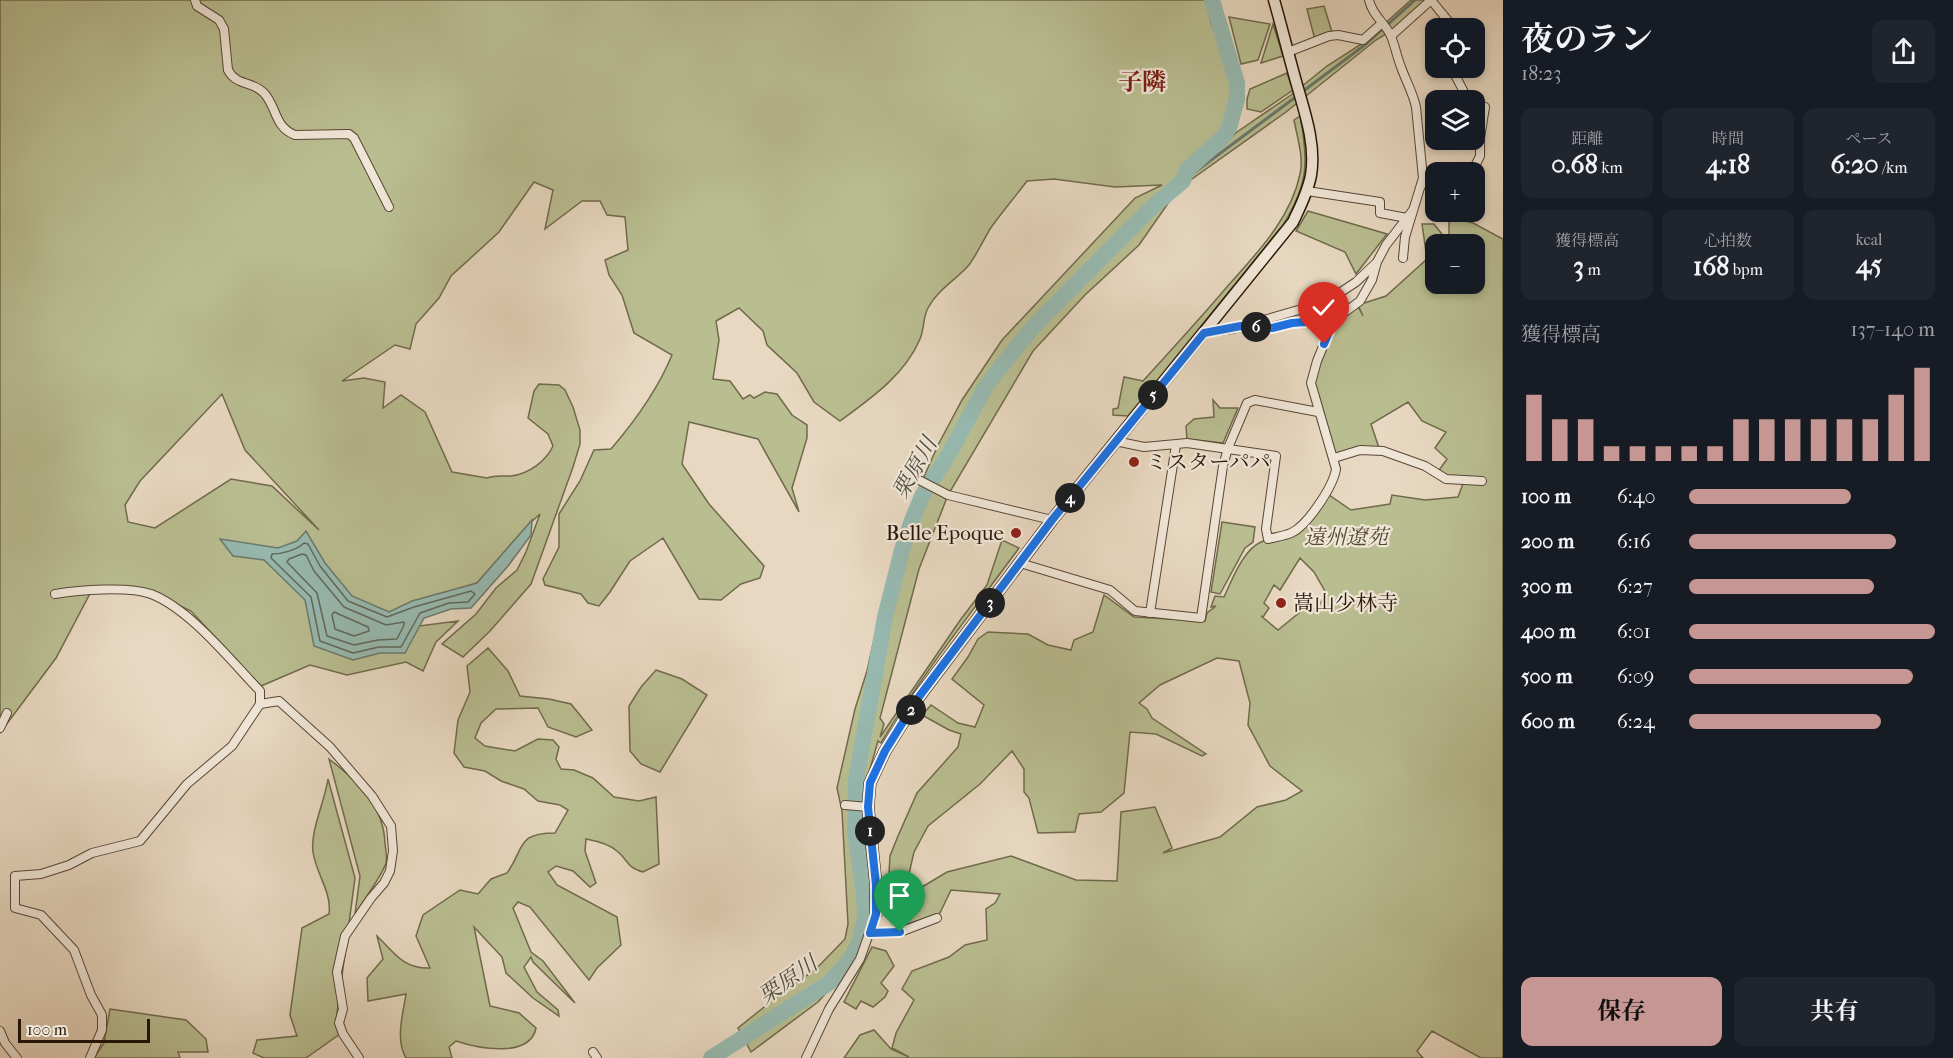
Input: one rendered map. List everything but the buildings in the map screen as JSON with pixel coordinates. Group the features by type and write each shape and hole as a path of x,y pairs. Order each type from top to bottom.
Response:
{"street":[{"path":"195,0 197,6 219,20 224,29 228,70 231,76 238,81 257,87 264,93 286,132 295,135 349,134 354,138 389,207"},
{"path":"806,1058 829,1009 860,959 876,914 876,885 864,807 870,783 885,751 918,698 1052,520 1293,222 1307,191 1312,159 1302,101 1274,0"},
{"path":"1369,0 1370,6 1390,34 1416,107 1423,172 1422,183 1405,237 1403,258"},
{"path":"1390,34 1431,0 1446,18"},
{"path":"1288,52 1329,36 1338,35 1363,40 1382,25"},
{"path":"1307,191 1380,202 1380,213 1407,218"},
{"path":"1116,441 1144,447 1187,443 1276,456 1266,530 1268,539 1291,533 1302,526 1334,481 1336,470 1311,383 1317,361 1334,320 1359,301 1372,280 1377,262 1386,245 1413,210"},
{"path":"1204,333 1241,326 1326,302 1356,282 1377,262"},
{"path":"1241,326 1272,328 1292,323 1334,320"},
{"path":"1020,562 1110,590 1135,611 1201,618 1221,477 1228,448 1247,403 1255,400 1318,412"},
{"path":"1150,613 1176,445"},
{"path":"1334,458 1360,450 1383,451 1425,466 1446,479 1482,481"},
{"path":"921,481 948,495 1052,520"},
{"path":"55,594 129,590 151,594 183,614 260,691 260,704 232,746 187,784 140,842 92,852 69,865 41,874 15,876 15,908 41,915 74,950 91,995 102,1014 102,1030 90,1058"},
{"path":"260,704 279,701 330,747 372,796 391,826 393,850 390,871 384,883 345,936 337,972 343,1009 339,1023 343,1034 359,1058"},
{"path":"0,728 7,713"},
{"path":"844,805 864,807"},
{"path":"870,933 900,932 938,918"},
{"path":"0,1031 5,1043 17,1058"}],"green space":[{"path":"0,0 1207,0 1211,23 1223,53 1235,100 1226,127 1181,171 1199,157 1220,146 1327,66 1363,43 1411,0 1426,0 1394,29 1376,40 1286,112 1178,189 1139,245 1085,295 1033,351 948,495 919,569 880,718 884,724 880,737 987,585 1002,540 1019,548 930,668 881,743 878,741 864,790 863,831 871,895 869,926 862,945 854,962 818,1002 751,1052 738,1028 789,987 815,970 845,939 848,924 842,811 837,788 887,582 912,504 938,445 962,400 1002,340 1135,198 1162,185 1115,187 1054,179 1027,181 990,229 969,265 932,302 926,312 920,339 905,364 886,385 840,421 814,402 797,373 767,345 763,331 739,308 716,321 719,340 713,379 730,381 743,399 750,395 754,398 765,392 777,394 792,415 807,425 807,438 792,488 799,512 758,439 689,422 682,464 709,504 764,566 760,578 741,584 721,600 699,599 663,538 630,561 599,606 588,603 581,594 545,585 543,579 559,547 559,514 580,481 594,450 611,449 653,392 672,355 634,333 622,295 609,275 605,260 628,250 625,217 607,215 600,201 582,201 545,229 553,190 534,182 499,232 451,276 439,298 416,324 410,349 395,345 342,381 364,378 385,382 383,408 401,395 425,412 452,472 487,478 524,473 546,457 553,446 548,434 528,418 534,391 539,384 559,385 565,390 580,430 580,444 573,467 531,584 490,631 463,657 442,644 476,614 496,588 517,570 540,514 477,583 400,608 419,626 458,621 436,642 423,671 406,662 347,675 310,665 261,686 191,611 146,589 94,586 56,658 0,733","holes":["222,394 245,450 319,530 272,486 231,479 155,528 128,522 125,505 140,481"]},
{"path":"1324,6 1332,32 1315,40 1307,9"},
{"path":"1229,17 1270,24 1258,60 1241,64"},
{"path":"1273,24 1283,56 1261,63"},
{"path":"1287,73 1293,90 1261,112 1247,109 1250,89"},
{"path":"1300,116 1305,147 1304,173 1302,185 1283,225 1128,416 1113,415 1113,409 1118,408 1124,377 1143,381 1271,236 1289,206 1300,174 1301,154 1294,120"},
{"path":"1308,211 1387,234 1356,274 1345,252 1296,231"},
{"name":"遠州遼苑","path":"1449,222 1469,222 1503,239 1503,1058 1481,1058 1432,1031 1417,1051 1423,1058 844,1058 860,1035 874,1030 891,1049 909,1057 892,1048 896,1033 914,1000 902,989 912,971 949,957 965,945 987,940 986,909 995,903 1000,894 951,890 940,913 905,925 905,919 894,905 887,908 890,856 898,836 917,793 958,747 961,734 922,715 931,705 958,723 975,727 984,705 952,679 978,639 988,632 1028,634 1048,645 1071,650 1074,640 1093,632 1104,595 1134,617 1205,621 1207,613 1216,606 1211,607 1215,596 1224,597 1239,566 1249,552 1261,542 1297,530 1329,495 1351,510 1390,504 1392,495 1425,500 1458,497 1464,481 1446,479 1437,473 1447,459 1435,448 1446,432 1422,421 1408,402 1371,424 1380,451 1337,457 1326,435 1312,385 1334,320 1356,303 1363,316 1358,305 1386,296 1425,261 1425,294 1485,294 1485,234 1449,234","holes":["1300,558 1314,572 1326,593 1317,609 1305,608 1278,630 1261,616 1263,617 1269,608 1264,603 1274,585 1280,590","1217,658 1239,661 1250,703 1248,725 1270,766 1302,791 1286,800 1257,807 1220,837 1163,853 1172,848 1155,807 1121,812 1117,881 1076,880 1011,856 947,872 902,899 921,886 908,878 914,852 928,826 980,784 1012,751 1024,769 1024,792 1029,798 1038,833 1075,832 1079,814 1101,812 1124,793 1130,732 1156,734 1202,756 1206,754 1152,718 1147,709 1139,703 1160,685"]},
{"path":"1422,224 1434,224 1442,234 1425,234 1425,245"},
{"path":"1343,295 1349,305 1334,317 1287,322 1285,315"},
{"path":"1213,400 1220,408 1238,408 1223,443 1187,439 1186,426 1194,419 1214,417"},
{"path":"1222,522 1255,527 1253,542 1245,548 1220,594 1211,592"},
{"path":"488,648 508,671 520,696 571,704 592,730 576,737 548,727 538,708 496,709 481,723 475,738 485,746 515,751 538,739 553,740 559,747 556,759 561,769 574,770 593,778 614,797 639,801 656,797 659,864 643,872 637,870 610,846 586,839 585,851 596,883 590,887 573,871 556,866 548,872 557,885 617,917 621,945 597,968 589,980 530,907 518,902 513,908 531,952 543,961 575,1003 533,962 531,957 524,967 537,992 558,1010 559,1016 533,998 506,973 502,957 474,927 490,1006 519,1013 536,1028 532,1038 524,1044 503,1049 478,1047 456,1041 449,1047 452,1058 406,1058 400,1035 406,994 368,1001 367,978 383,959 377,936 406,963 421,968 430,968 416,936 423,915 460,890 478,894 491,879 507,873 527,839 555,833 568,810 560,805 538,801 524,789 501,781 485,771 464,767 454,753 458,720 470,692 467,666"},
{"path":"656,670 682,679 707,695 660,772 641,764 630,751 629,706 641,687"},
{"path":"329,759 350,776 368,796 380,818 383,830 386,863 355,914 360,876"},
{"path":"328,779 355,878 336,1021 340,1034 306,1058 264,1058 253,1053 257,1040 297,1036 290,1015 302,928 329,914 328,898 313,852 316,825"},
{"path":"872,947 886,951 894,966 881,983 888,991 885,997 873,1007 861,1001 856,1009 844,1002"},
{"path":"110,1009 186,1020 206,1039 208,1052 178,1052 180,1058 94,1058 104,1043"}],"water":[{"path":"532,520 531,535 508,566 471,608 451,609 424,618 405,653 380,653 353,660 314,646 305,600 264,560 233,556 220,539 278,548 297,541 306,531 325,563 352,596 389,612 412,601 477,583"}],"waterway":[{"name":"栗原川","path":"711,1058 829,983 849,961 860,941 865,917 855,832 856,780 885,617 911,523 922,496 949,454 986,386 999,369 1034,326 1150,209 1183,181 1186,171 1223,137 1229,128 1237,99 1237,83 1212,0"},
{"path":"1302,92 1366,44 1415,0"},
{"path":"1183,181 1297,96"}],"place":[{"name":"ミスターパパ","path":"1134,462"},
{"name":"Belle Epoque","path":"1016,533"},
{"name":"嵩山少林寺","path":"1281,603"}],"district":[{"name":"子隣","path":"1142,82"}],"route":[{"path":"900,932 870,933 876,914 876,885 868,807 870,783 885,751 918,698 1052,520 1204,333 1241,326 1272,328 1292,323 1334,320 1324,344"}]}
